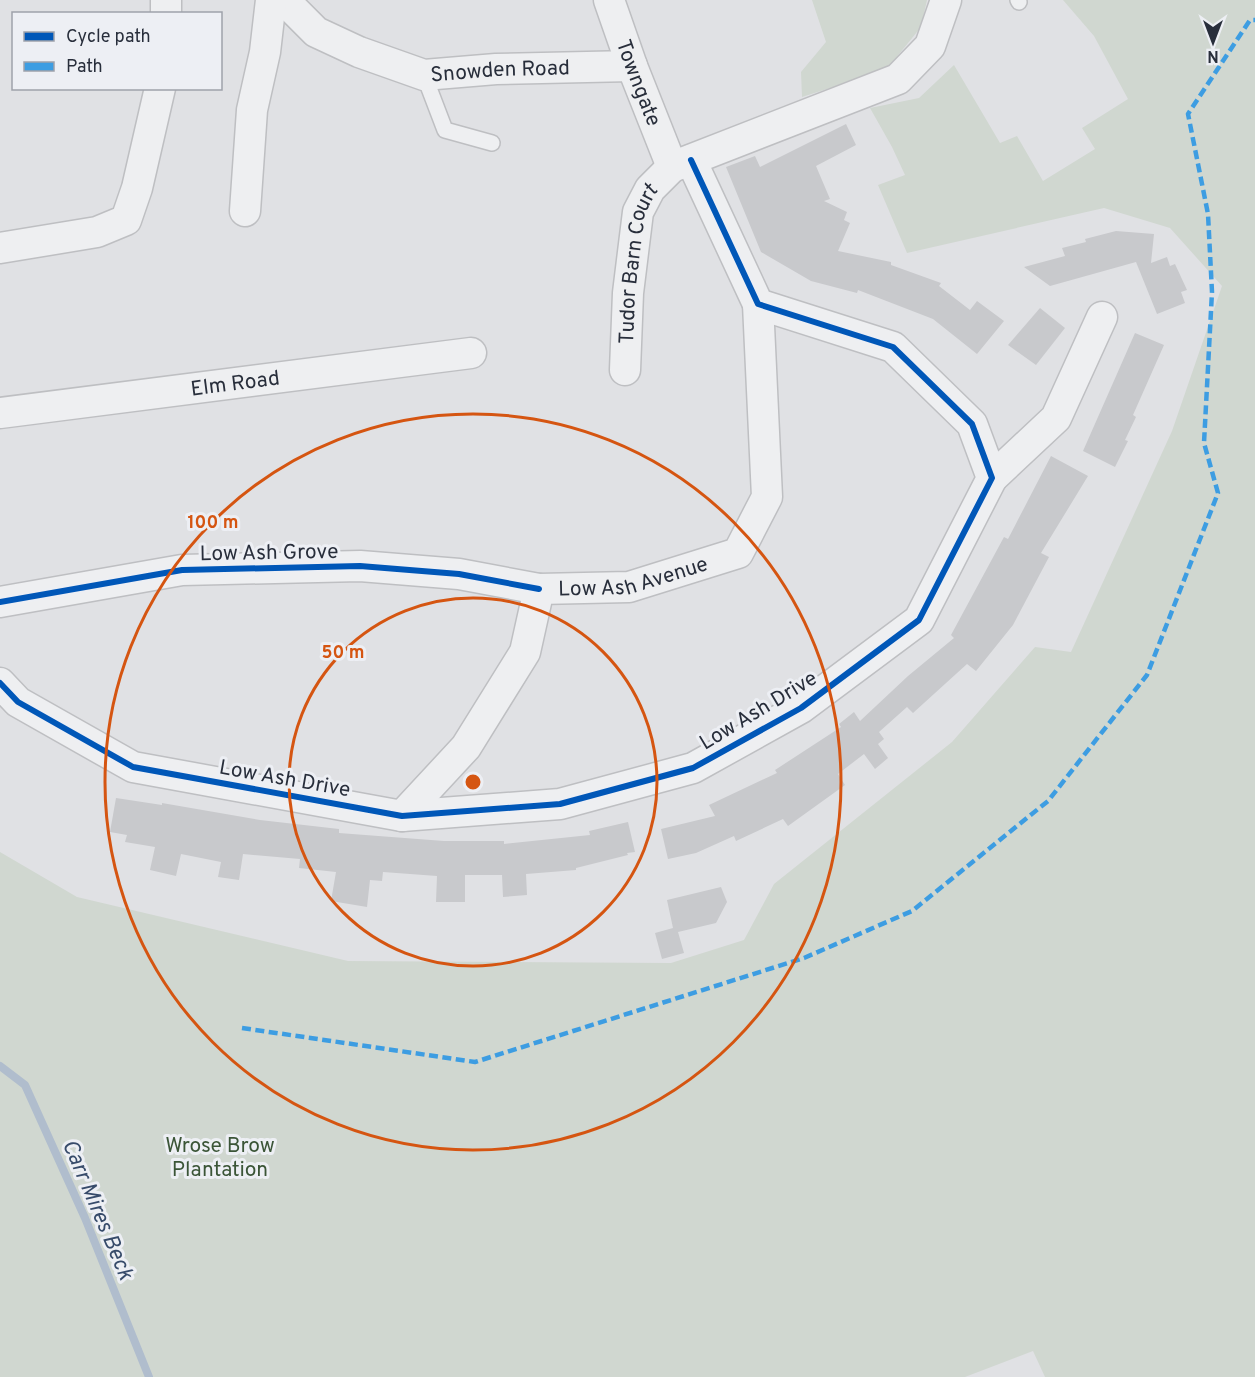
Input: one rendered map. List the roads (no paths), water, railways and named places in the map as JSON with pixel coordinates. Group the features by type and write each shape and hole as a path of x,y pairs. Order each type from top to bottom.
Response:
{"street":[{"path":"245,211 252,110 265,52 271,0"},
{"name":"Snowden Road","path":"284,0 316,32 359,52 424,75 496,69 632,66"},
{"name":"Towngate","path":"609,0 632,66 681,163"},
{"path":"946,0 930,46 898,79 681,163 758,304 893,347 972,424 992,478"},
{"path":"0,248 97,232 126,220 137,188 160,90"},
{"name":"Tudor Barn Court","path":"625,370 628,293 638,212 650,189 681,163"},
{"name":"Low Ash Avenue","path":"402,816 466,747 525,652 539,589 629,587 738,553 767,497 758,304"},
{"name":"Low Ash Drive","path":"0,682 18,702 133,767 402,816 560,804 693,768 801,708 919,620 992,478 1056,418 1102,317"},
{"name":"Elm Road","path":"0,413 471,353"},
{"name":"Low Ash Grove","path":"0,602 182,570 360,566 459,574 539,589"}],"lane":[{"path":"424,75 445,130 492,143"}],"waterway":[{"name":"Carr Mires Beck","path":"0,1066 25,1085 85,1218 149,1377"}],"park label":[{"name":"Wrose Brow Plantation","path":"220,1157"}]}
